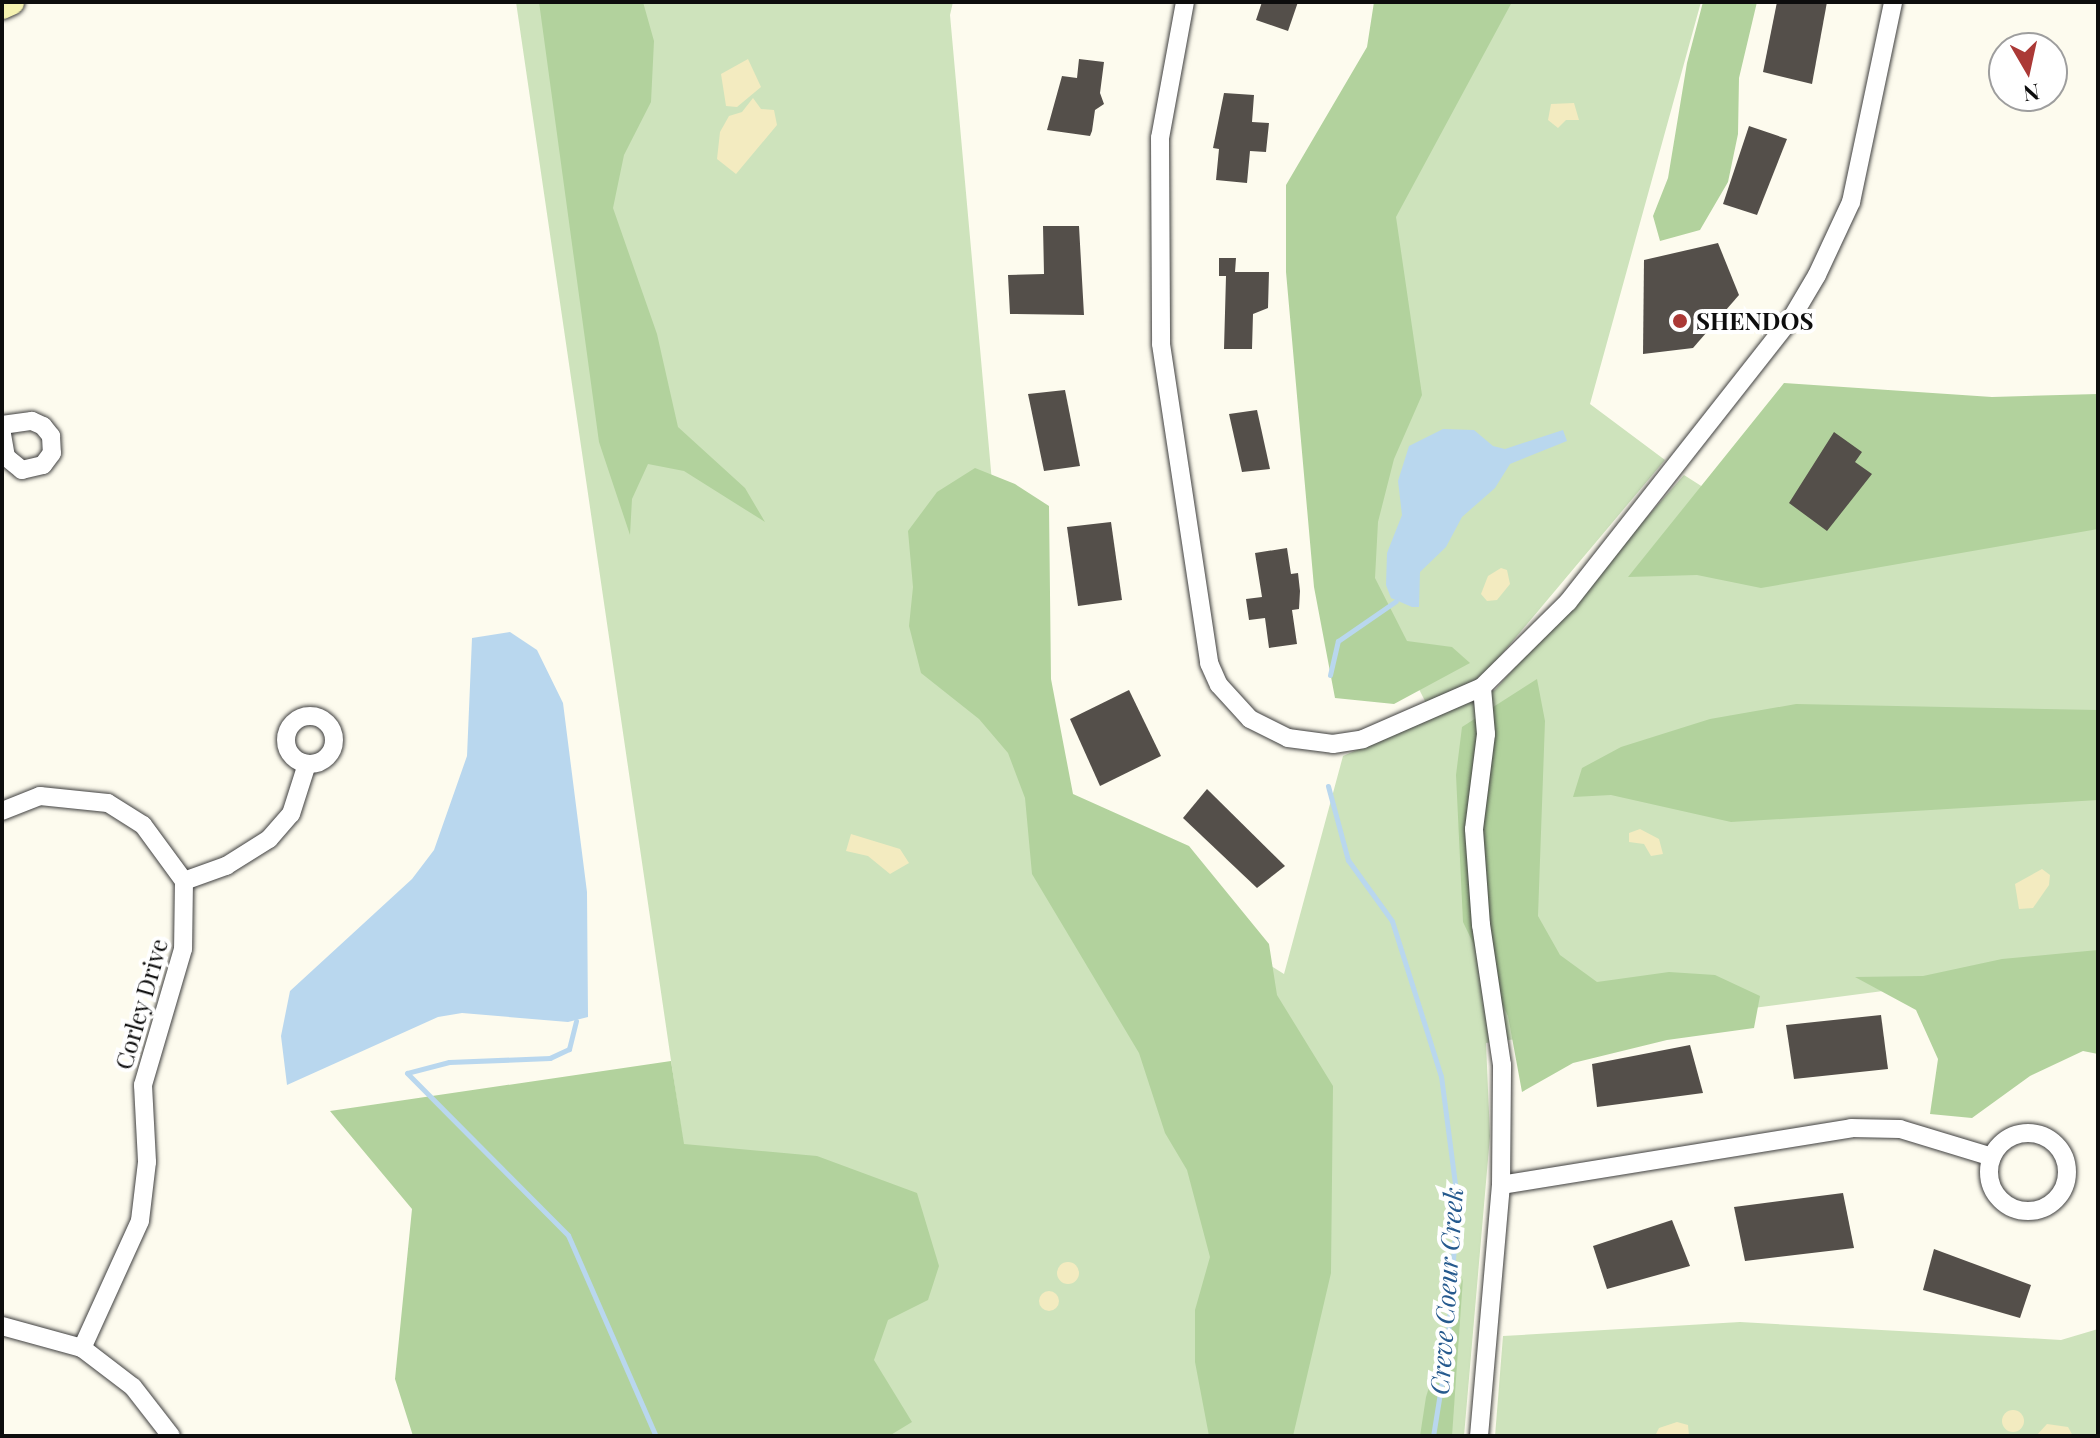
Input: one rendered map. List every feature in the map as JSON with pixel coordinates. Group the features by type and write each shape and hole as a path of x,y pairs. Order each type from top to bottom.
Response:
{"main road":[{"path":"2,6 11,2"}],"street":[{"path":"1185,2 1160,138 1159,297 1161,344 1209,663 1225,693 1250,719 1288,738 1310,742 1363,739 1482,687 1568,602 1791,319 1817,275 1851,202 1893,2"},
{"path":"2,425 32,421 43,426 51,436 52,453 43,465 22,470 6,457 2,434"},
{"path":"1479,1436 1501,1185 1502,1065 1481,925 1474,829 1486,734 1482,687"},
{"path":"2,811 40,796 108,803 128,811 151,833 184,881 226,866 269,839 291,814 307,764"},
{"name":"Corley Drive","path":"82,1348 140,1221 147,1162 143,1085 183,949 184,881"},
{"path":"1501,1185 1851,1128 1900,1129 1992,1157"},
{"path":"2035,1133 2048,1138 2065,1158 2066,1184 2050,1204 2014,1208 1990,1181 1992,1157 2010,1138 2035,1133"},
{"path":"2,1326 82,1348 133,1387 171,1436"}],"green space":[{"path":"516,2 953,2 950,15 993,493 1039,821 1284,974 1343,756 1495,690 1684,475 1822,563 2098,507 2098,963 1486,1043 1490,1136 1464,1436 726,1436"},
{"path":"539,2 643,2 654,41 651,102 624,155 613,208 657,334 678,427 745,488 765,522 684,471 648,464 632,499 630,535 599,442"},
{"path":"1374,2 1512,2 1396,217 1422,395 1394,459 1378,522 1375,578 1407,641 1452,647 1470,663 1394,704 1335,698 1314,587 1286,272 1286,185 1367,47"},
{"path":"1458,2 1701,2 1590,404 1665,460 1480,680 1426,703 1331,515 1332,221"},
{"path":"1703,2 1757,2 1739,78 1738,134 1728,182 1700,230 1660,241 1653,216 1668,178 1687,63"},
{"path":"1784,383 1992,397 2098,394 2098,529 1761,588 1697,575 1628,577"},
{"path":"975,468 1015,484 1049,506 1051,679 1073,794 1189,846 1269,944 1277,995 1333,1086 1331,1273 1293,1436 1209,1436 1195,1362 1195,1310 1210,1257 1187,1170 1165,1133 1139,1053 1032,874 1025,798 1008,753 979,719 921,673 909,626 913,587 908,531 937,492"},
{"path":"1537,679 1545,721 1538,916 1560,955 1597,982 1669,972 1715,975 1760,996 1754,1028 1667,1040 1573,1063 1522,1092 1508,1016 1463,922 1456,775 1462,727"},
{"path":"1796,704 2098,710 2098,800 1731,822 1611,795 1573,797 1582,768 1621,747 1710,719"},
{"path":"2098,950 2098,1054 2083,1051 2030,1076 1972,1118 1930,1114 1938,1059 1916,1010 1855,977 1923,976 2002,959"},
{"path":"671,1061 684,1144 817,1156 917,1193 939,1266 928,1300 888,1320 874,1360 912,1422 889,1436 413,1436 395,1379 412,1209 330,1111"},
{"path":"1463,1278 1452,1436 1420,1436 1426,1397"},
{"path":"1740,1322 2061,1340 2098,1329 2098,1436 1495,1436 1503,1336"}],"sand":[{"path":"748,59 761,87 737,107 726,106 721,74"},
{"path":"753,98 761,109 774,110 777,125 736,174 717,159 720,132 729,116 742,112"},
{"path":"1574,103 1579,120 1566,120 1558,128 1548,120 1551,104"},
{"path":"1501,568 1507,570 1510,584 1497,600 1487,601 1481,594 1488,576"},
{"path":"1640,829 1659,839 1663,854 1651,856 1644,844 1629,842 1629,833"},
{"path":"851,834 900,849 909,863 890,874 868,856 846,851"},
{"path":"2042,869 2050,875 2049,885 2033,908 2019,909 2015,884"},
{"path":"1068,1262 1079,1273 1068,1284 1057,1273"},
{"path":"1049,1291 1056,1294 1059,1301 1056,1308 1049,1311 1042,1308 1039,1301 1042,1294"},
{"path":"2013,1410 2021,1413 2024,1421 2021,1429 2013,1432 2005,1429 2002,1421 2005,1413"},
{"path":"1677,1422 1688,1425 1689,1436 1655,1436 1659,1428"},
{"path":"2047,1424 2068,1427 2073,1436 2036,1436"}],"water":[{"path":"1443,429 1474,430 1493,446 1505,449 1563,430 1567,441 1510,464 1495,488 1462,517 1446,547 1420,572 1419,607 1412,607 1391,598 1386,585 1387,553 1402,515 1398,481 1409,446"},
{"path":"510,632 537,650 563,703 587,892 588,1017 568,1022 462,1013 438,1017 287,1085 281,1036 290,991 412,879 434,850 467,756 472,638"}],"building":[{"path":"1262,2 1298,2 1288,31 1256,20"},
{"path":"1777,2 1827,2 1812,84 1763,72"},
{"path":"1079,59 1104,62 1100,93 1104,104 1095,110 1090,136 1047,130 1062,76 1077,78"},
{"path":"1224,93 1254,95 1252,122 1269,123 1266,152 1250,151 1247,183 1216,180 1219,149 1213,148"},
{"path":"1749,126 1787,139 1757,215 1723,204"},
{"path":"1043,226 1079,226 1084,315 1010,314 1008,275 1044,274"},
{"name":"SHENDOS","path":"1718,243 1739,295 1693,348 1643,354 1644,260"},
{"path":"1219,258 1236,258 1235,272 1269,272 1268,308 1253,314 1252,349 1224,349 1226,276 1219,276"},
{"path":"1065,390 1080,466 1044,471 1028,394"},
{"path":"1257,410 1270,469 1242,472 1229,414"},
{"path":"1834,432 1862,452 1855,462 1872,474 1827,531 1789,503"},
{"path":"1111,522 1122,600 1078,606 1067,527"},
{"path":"1287,548 1291,574 1298,573 1300,591 1299,609 1292,610 1297,644 1269,648 1265,618 1249,620 1246,599 1262,597 1255,553"},
{"path":"1129,690 1161,756 1100,786 1070,719"},
{"path":"1207,789 1285,866 1257,888 1183,818"},
{"path":"1881,1015 1888,1069 1794,1079 1786,1025"},
{"path":"1690,1045 1703,1093 1597,1107 1592,1064"},
{"path":"1843,1193 1854,1248 1745,1261 1734,1207"},
{"path":"1672,1220 1690,1266 1607,1289 1593,1246"},
{"path":"1934,1249 2031,1285 2020,1318 1923,1290"}],"waterway":[{"name":"Creve Coeur Creek","path":"1330,675 1338,641 1396,601"},
{"name":"Creve Coeur Creek","path":"1328,786 1348,860 1392,921 1441,1076 1457,1200 1447,1349 1433,1436"},
{"path":"576,1021 569,1049 550,1058 449,1062 407,1073 568,1235 656,1436"}],"place":[{"name":"SHENDOS","path":"1680,321"}]}
